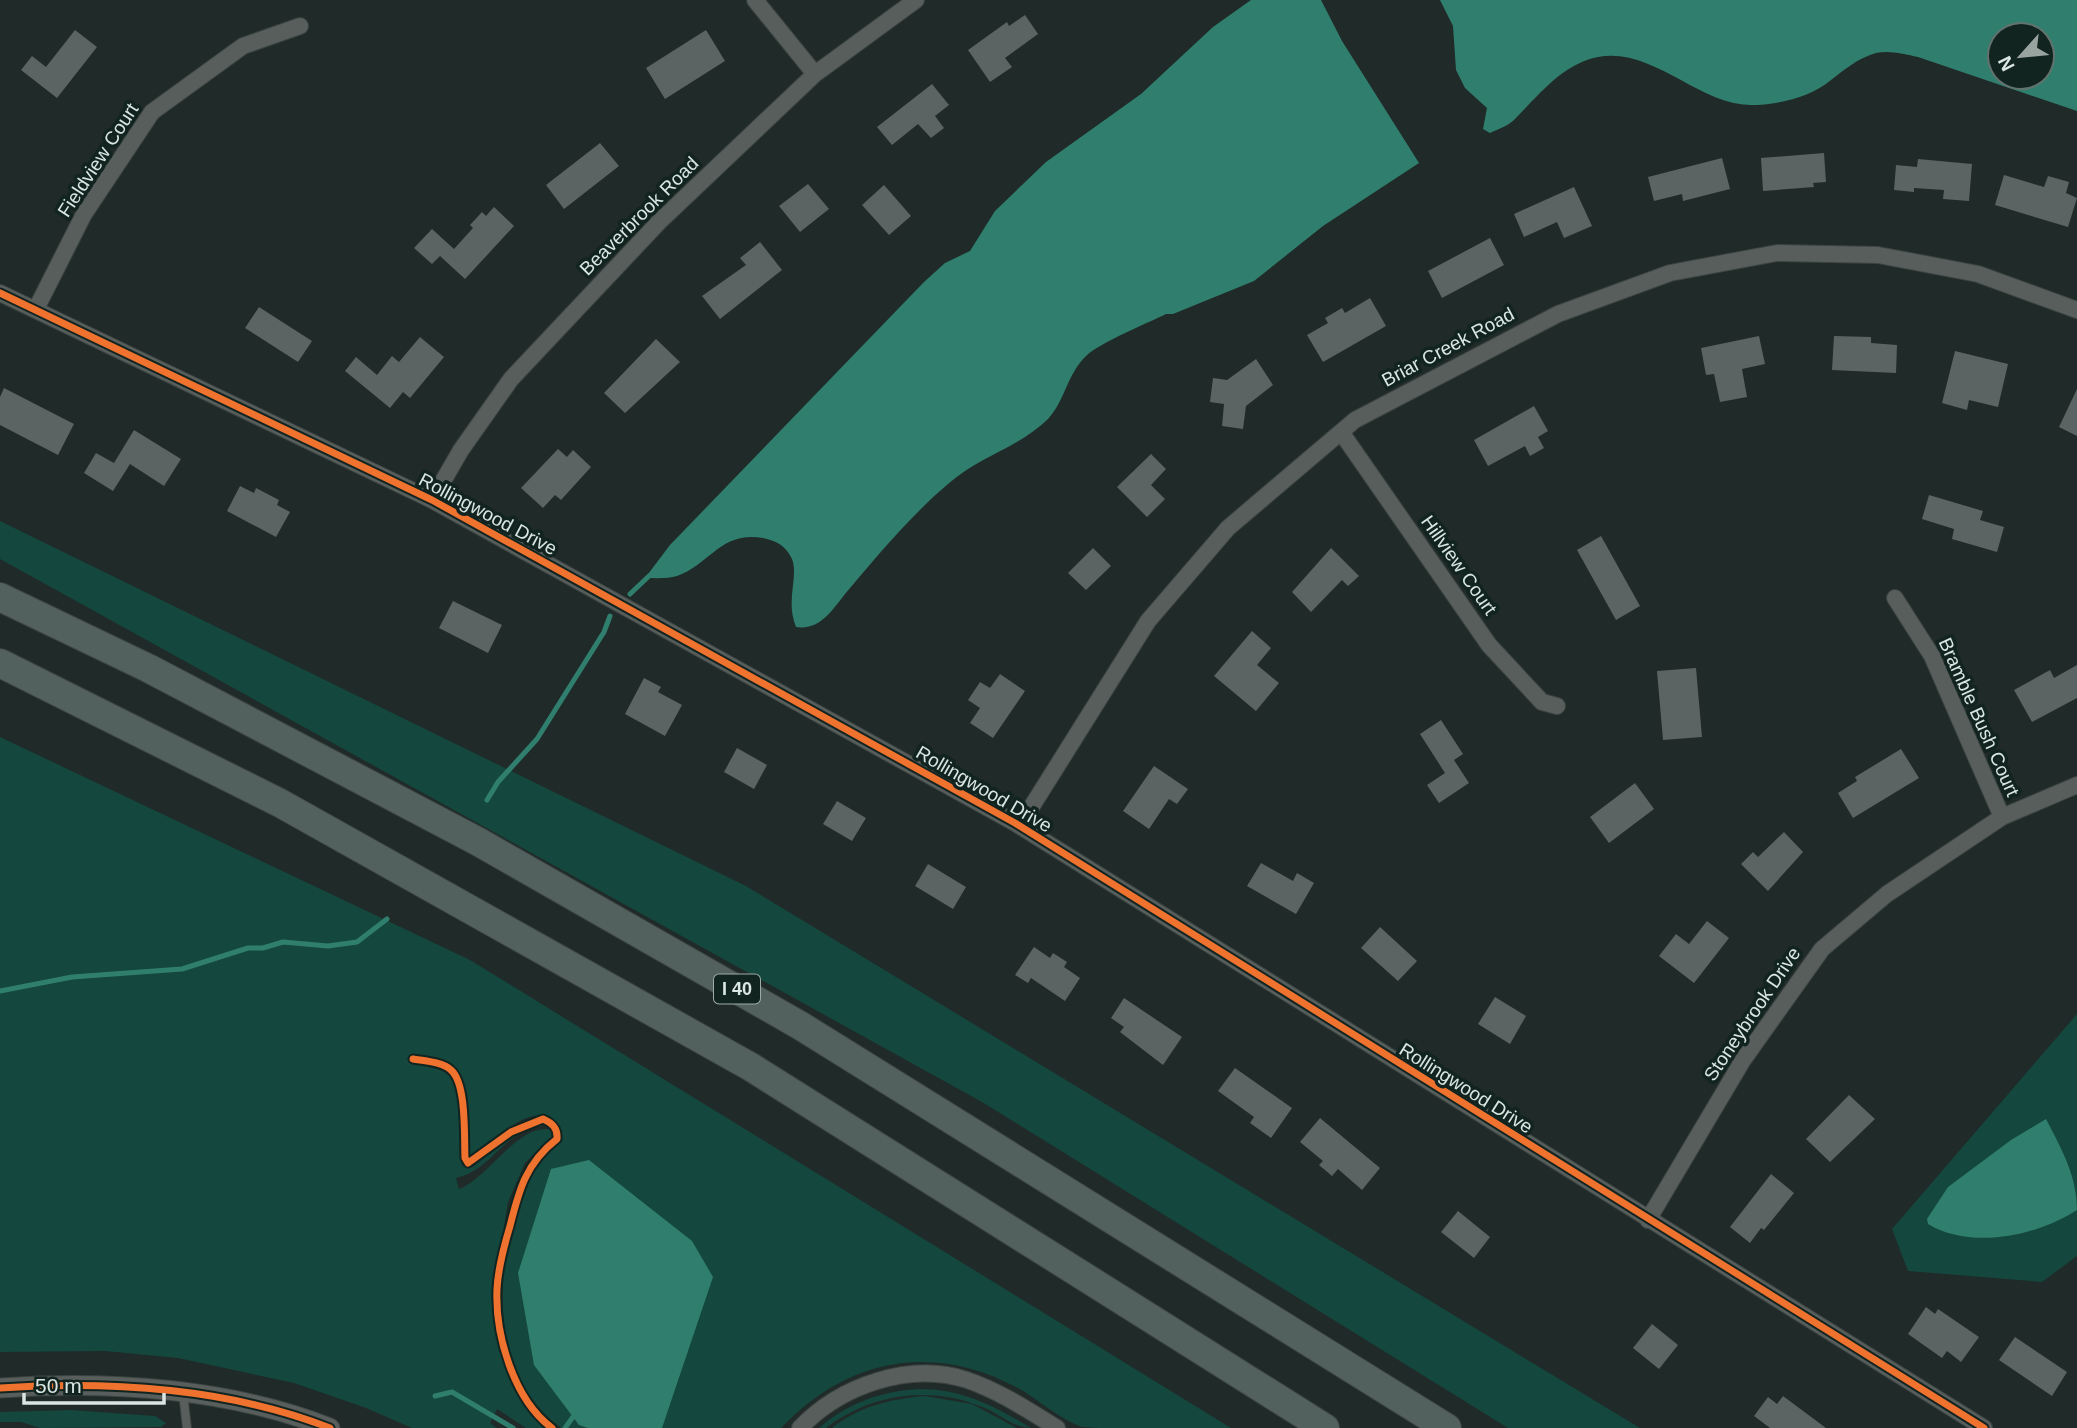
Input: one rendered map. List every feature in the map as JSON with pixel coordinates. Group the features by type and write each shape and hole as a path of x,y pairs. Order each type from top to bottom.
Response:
{"highway":[{"name":"I 40","path":"0,597 148,668 477,841 801,1026 1447,1428"},
{"path":"0,663 280,803 751,1067 1325,1428"}],"street":[{"path":"755,0 815,74"},
{"name":"Beaverbrook Road","path":"432,500 461,450 511,379 659,222 815,74 916,0"},
{"name":"Fieldview Court","path":"36,309 84,214 152,112 243,46 300,26"},
{"name":"Briar Creek Road","path":"1015,823 1027,814 1147,621 1228,528 1355,420 1558,314 1670,273 1777,253 1878,255 1978,274 2077,310"},
{"name":"Rollingwood Drive","path":"0,293 432,500 1015,823 1984,1428"},
{"name":"Hillview Court","path":"1341,432 1489,645 1542,702 1557,706"},
{"name":"Bramble Bush Court","path":"1895,598 1932,656 2002,817"},
{"name":"Stoneybrook Drive","path":"1648,1220 1743,1060 1822,949 1887,894 2002,817 2077,785"},
{"path":"800,1428 830,1401 854,1389 898,1377 924,1374 955,1377 980,1385 1057,1428"},
{"path":"0,1388 123,1387 183,1393 256,1406 330,1428"}],"lane":[{"path":"183,1393 187,1428"}],"shaded area":[{"path":"1251,0 1321,0 1342,41 1419,163 1323,226 1254,281 1173,314 1166,314 1113,339 1086,356 1074,371 1048,419 1020,440 968,469 936,495 903,527 831,612 812,626 796,627 792,608 792,559 784,547 768,539 736,539 689,571 666,578 645,578 670,545 924,282 945,263 970,251 995,211 1046,162 1141,94 1213,27"},
{"path":"1440,0 2077,0 2077,111 2018,91 2056,91 2056,21 1986,21 1986,80 1918,57 1881,52 1846,68 1813,92 1771,104 1731,103 1638,60 1618,56 1598,57 1573,66 1552,82 1512,122 1490,133 1483,129 1487,108 1465,88 1456,70 1453,26"},
{"path":"0,521 746,886 1640,1428 1508,1428 982,1102 0,559"},
{"path":"0,737 470,960 1231,1428 1082,1427 1018,1388 986,1374 954,1365 923,1362 892,1364 863,1372 834,1386 807,1404 781,1428 561,1428 540,1409 513,1364 506,1338 503,1285 511,1232 522,1192 532,1170 561,1140 561,1131 551,1120 540,1116 529,1117 516,1123 472,1159 468,1151 464,1103 459,1104 462,1165 466,1168 474,1166 506,1137 540,1122 544,1125 517,1135 479,1167 456,1178 459,1189 470,1183 528,1134 553,1130 553,1135 525,1163 508,1202 492,1301 499,1342 513,1382 520,1397 543,1428 526,1428 497,1409 490,1423 497,1428 412,1428 366,1408 294,1383 178,1358 105,1351 0,1352"},
{"path":"2077,1014 2077,1256 2042,1282 1908,1271 1892,1229"},
{"path":"2046,1119 2071,1174 2077,1210 2043,1227 2004,1237 1964,1236 1945,1232 1928,1224 1927,1219 1948,1187 2011,1140"},
{"path":"589,1160 692,1241 713,1277 662,1428 588,1428 579,1425 534,1365 518,1273 551,1169"},
{"path":"919,1389 950,1392 978,1400 1031,1428 1014,1424 967,1401 925,1395 904,1396 864,1406 826,1428 819,1428 853,1405 891,1392"},
{"path":"925,1396 972,1404 1017,1428 832,1428 864,1409 900,1399"},
{"path":"71,1410 155,1416 166,1423 161,1427 40,1428 21,1422 0,1422 0,1412"}],"building":[{"path":"1025,15 1038,34 1005,58 1012,67 990,82 968,50 1007,22 1009,26"},
{"path":"75,30 97,47 57,98 21,70 32,56 46,67"},
{"path":"706,30 725,61 665,99 646,68"},
{"path":"932,84 949,105 935,116 944,128 931,138 918,124 892,145 877,127"},
{"path":"600,143 619,166 564,209 546,185"},
{"path":"1824,153 1826,182 1813,183 1814,187 1763,191 1761,158"},
{"path":"1722,158 1730,189 1683,201 1682,194 1654,201 1648,177"},
{"path":"1918,159 1972,164 1969,201 1943,199 1944,190 1894,190 1896,165 1917,167"},
{"path":"2004,175 2044,187 2048,176 2069,182 2066,193 2077,198 2068,227 1995,205"},
{"path":"808,184 829,209 800,232 779,206"},
{"path":"884,185 911,216 889,235 862,205"},
{"path":"1574,187 1592,226 1564,238 1557,222 1524,237 1514,214"},
{"path":"494,207 514,226 465,279 440,256 432,264 414,248 432,229 454,249 473,228 470,225 482,212 486,216"},
{"path":"1490,238 1504,265 1442,298 1428,271"},
{"path":"760,242 782,270 720,319 702,296 746,265 740,258"},
{"path":"1370,298 1386,326 1323,362 1307,335 1328,323 1325,318 1342,308 1345,313"},
{"path":"259,307 312,341 298,362 245,328"},
{"path":"1759,336 1765,364 1742,369 1747,397 1720,402 1714,374 1706,375 1701,348"},
{"path":"1834,336 1871,337 1871,343 1897,345 1896,373 1832,370"},
{"path":"420,337 444,357 410,398 403,392 390,408 345,371 356,357 377,375 392,356 399,362"},
{"path":"656,339 680,362 625,413 604,393"},
{"path":"1955,351 2008,364 1998,407 1969,400 1967,410 1942,403"},
{"path":"1256,359 1273,385 1246,406 1243,429 1222,426 1224,404 1210,402 1213,378 1227,380"},
{"path":"4,388 74,424 58,455 0,425 0,397"},
{"path":"2077,389 2077,436 2059,427"},
{"path":"1534,406 1548,431 1538,437 1544,448 1530,456 1525,446 1488,466 1474,440"},
{"path":"134,430 181,459 164,486 130,464 113,491 84,473 96,453 114,463"},
{"path":"558,449 567,457 573,450 591,467 561,500 555,495 543,508 521,488"},
{"path":"1151,454 1166,469 1151,485 1165,499 1147,517 1117,487"},
{"path":"240,486 254,493 256,488 279,500 277,505 290,512 276,537 227,511"},
{"path":"1929,495 1983,511 1980,520 2004,527 1997,552 1952,539 1954,529 1922,519"},
{"path":"1601,536 1640,606 1616,620 1577,550"},
{"path":"1093,548 1111,566 1086,590 1068,573"},
{"path":"1331,548 1359,576 1348,586 1342,580 1311,612 1292,592"},
{"path":"453,601 502,625 488,653 439,628"},
{"path":"1252,631 1271,648 1257,665 1279,683 1256,711 1214,676"},
{"path":"2077,665 2077,698 2032,722 2014,690 2050,670 2054,678"},
{"path":"1696,668 1702,737 1663,740 1657,671"},
{"path":"1000,674 1025,691 993,738 970,723 980,708 968,700 980,682 990,688"},
{"path":"644,678 661,687 658,692 682,705 665,736 625,714"},
{"path":"1441,720 1463,754 1454,760 1469,783 1439,803 1427,785 1445,773 1420,734"},
{"path":"737,748 767,765 754,789 724,772"},
{"path":"1901,749 1919,778 1853,818 1838,793 1857,781 1855,777"},
{"path":"1154,766 1188,789 1177,804 1169,799 1149,829 1123,811"},
{"path":"1635,783 1654,809 1609,843 1590,817"},
{"path":"837,801 866,818 852,841 823,824"},
{"path":"1784,832 1803,852 1768,891 1741,864 1753,852 1758,857"},
{"path":"1261,863 1293,881 1297,873 1314,883 1296,914 1247,886"},
{"path":"928,864 966,887 953,909 915,886"},
{"path":"1707,921 1729,938 1694,983 1659,956 1676,934 1689,944"},
{"path":"1380,927 1417,961 1398,981 1361,948"},
{"path":"1034,947 1050,958 1053,953 1067,962 1064,967 1080,978 1065,1001 1031,978 1028,983 1015,975"},
{"path":"1495,997 1526,1016 1510,1044 1478,1024"},
{"path":"1124,998 1182,1037 1163,1065 1120,1032 1124,1027 1111,1018"},
{"path":"1235,1068 1292,1108 1271,1138 1250,1123 1254,1117 1218,1091"},
{"path":"1849,1095 1875,1119 1830,1162 1806,1139"},
{"path":"1320,1118 1380,1168 1362,1190 1338,1169 1332,1176 1319,1165 1323,1161 1300,1142"},
{"path":"1771,1174 1794,1193 1750,1243 1730,1227"},
{"path":"1458,1211 1490,1237 1474,1258 1441,1232"},
{"path":"1926,1307 1935,1314 1938,1309 1979,1337 1961,1362 1947,1351 1942,1358 1908,1334"},
{"path":"1652,1324 1678,1345 1659,1369 1633,1348"},
{"path":"2015,1337 2067,1372 2052,1396 1999,1360"},
{"path":"1783,1396 1826,1428 1770,1428 1754,1416 1768,1397 1777,1404"}],"waterway":[{"path":"630,594 649,576"},
{"path":"487,800 498,782 537,739 604,632 610,616"},
{"path":"0,991 72,977 182,969 248,948 263,948 283,942 328,946 357,942 387,919"},
{"path":"435,1396 452,1392 513,1428"},
{"path":"565,1428 573,1417"}],"cycle path":[{"path":"0,293 432,500 1015,823 1984,1428"},
{"path":"413,1059 443,1065 456,1077 462,1099 465,1158 468,1163 511,1132 543,1119 555,1129 557,1139 538,1158 521,1189 502,1257 497,1289 499,1326 509,1364 527,1400 538,1416 552,1428"},
{"path":"0,1388 83,1386 168,1390 251,1404 330,1428"}]}
